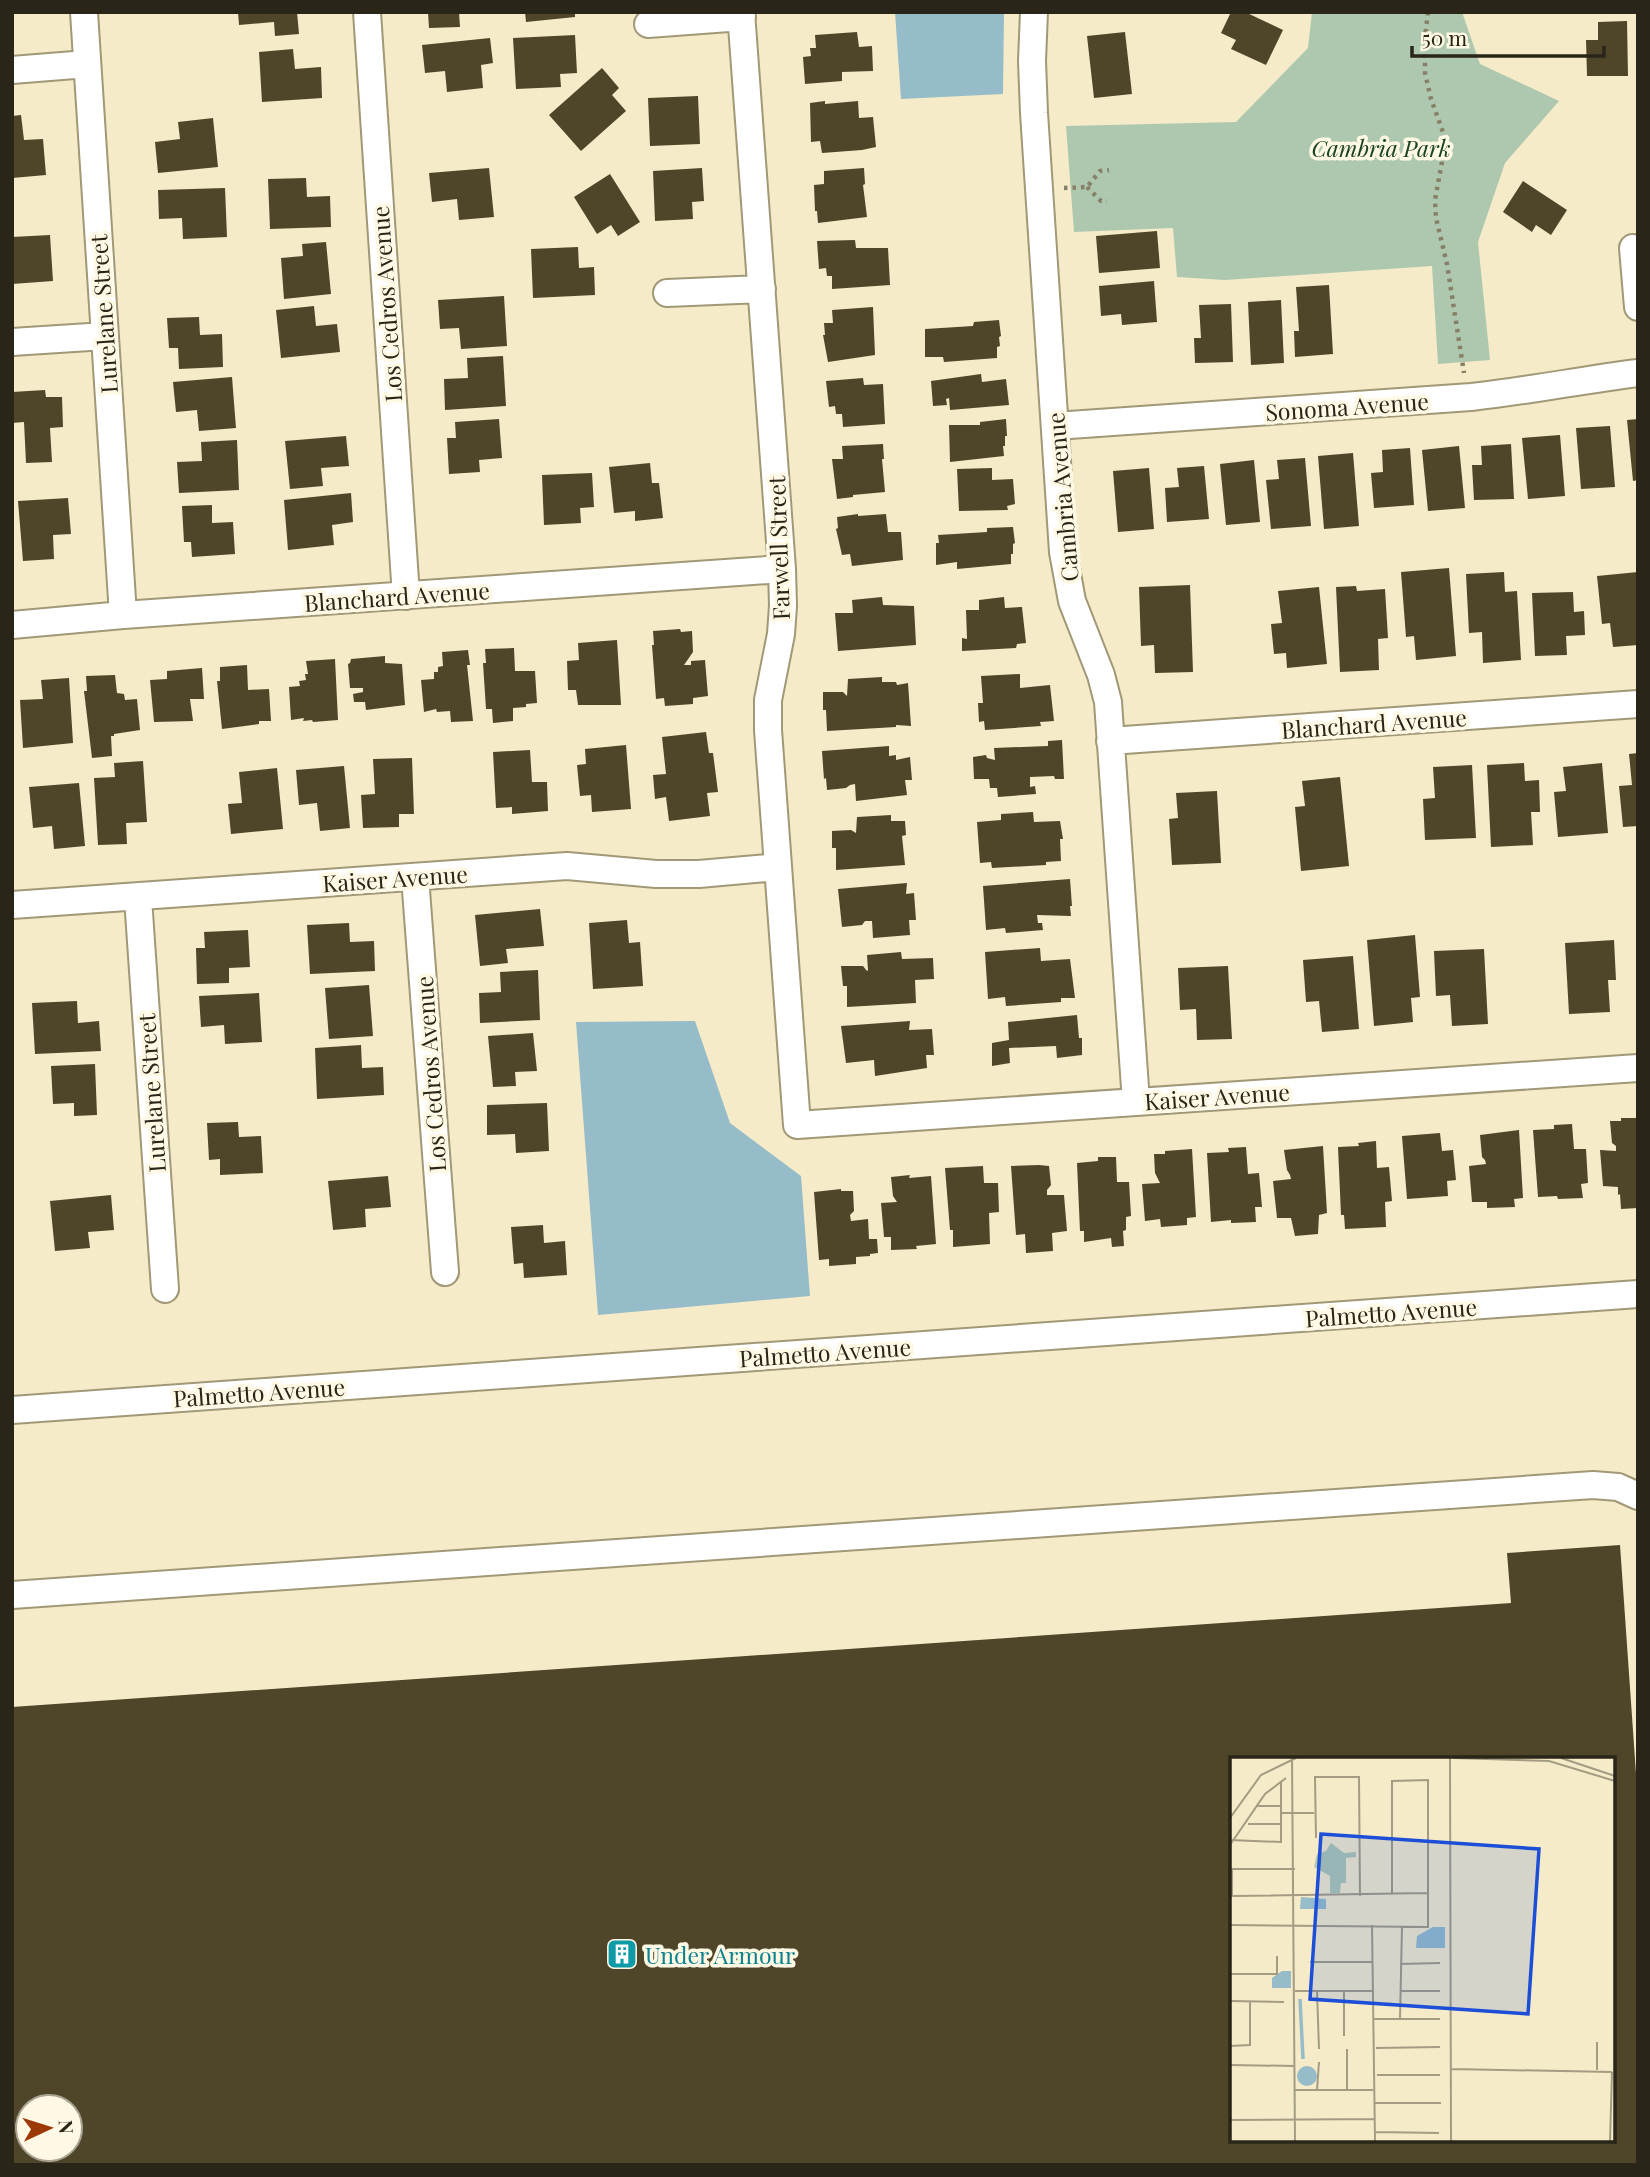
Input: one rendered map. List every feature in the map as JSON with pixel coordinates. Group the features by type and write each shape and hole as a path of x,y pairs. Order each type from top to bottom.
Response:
{"street":[{"name":"Lurelane Street","path":"83,12 123,615"},
{"name":"Los Cedros Avenue","path":"368,12 406,596"},
{"name":"Cambria Avenue","path":"1034,12 1034,113 1066,578 1105,689 1136,1102"},
{"path":"648,24 742,14"},
{"name":"Farwell Street","path":"742,14 782,569 783,606 768,700 768,730 797,1125"},
{"path":"12,69 87,64"},
{"path":"1633,248 1638,307"},
{"path":"667,293 762,289"},
{"path":"12,342 105,336"},
{"name":"Sonoma Avenue","path":"1055,426 1471,397 1638,373"},
{"name":"Blanchard Avenue","path":"12,625 782,569"},
{"name":"Blanchard Avenue","path":"1110,741 1638,704"},
{"name":"Kaiser Avenue","path":"12,905 567,866 656,874 699,874 778,867"},
{"name":"Los Cedros Avenue","path":"415,877 445,1272"},
{"name":"Lurelane Street","path":"138,898 165,1289"},
{"name":"Kaiser Avenue","path":"797,1125 1638,1068"},
{"name":"Palmetto Avenue","path":"12,1410 1638,1294"},
{"path":"12,1595 1593,1485 1618,1487 1638,1496"}],"path":[{"path":"1428,12 1425,73 1444,135 1444,151 1435,200 1436,218 1447,264 1464,374"},
{"path":"1087,187 1100,171 1109,170"},
{"path":"1064,188 1087,187 1101,201 1107,201"}],"green space":[{"name":"Cambria Park","path":"1312,12 1462,12 1480,64 1559,101 1505,163 1478,242 1490,360 1438,364 1432,266 1225,280 1177,277 1173,228 1074,232 1066,126 1236,122 1308,48"}],"water":[{"path":"895,12 1004,12 1003,94 901,99"},
{"path":"695,1021 730,1123 801,1176 810,1296 598,1315 576,1022"}],"building":[{"path":"238,12 297,12 299,34 275,36 274,22 239,25"},
{"path":"428,12 459,12 460,27 429,28"},
{"path":"525,12 575,12 575,17 526,22"},
{"path":"1231,12 1245,12 1283,30 1266,65 1231,49 1236,40 1221,33"},
{"path":"1627,21 1628,76 1587,76 1586,40 1598,40 1598,22"},
{"path":"857,32 859,47 872,46 873,71 842,72 842,81 805,84 803,57 811,56 810,48 816,48 815,35"},
{"path":"1125,32 1132,94 1094,98 1087,36"},
{"path":"575,35 577,73 560,74 561,87 516,89 513,38"},
{"path":"490,38 493,63 481,65 483,88 447,92 445,71 425,73 422,45"},
{"path":"293,49 295,69 321,67 322,98 262,102 259,52"},
{"path":"602,68 619,88 612,95 626,111 581,151 549,115"},
{"path":"698,96 700,144 650,146 648,98"},
{"path":"825,101 825,104 858,101 859,118 873,117 876,147 822,153 820,141 811,142 810,103"},
{"path":"21,115 24,140 43,139 46,175 12,178 12,116"},
{"path":"213,118 218,167 158,173 155,142 180,139 178,122"},
{"path":"489,168 494,217 459,220 457,199 432,202 429,173"},
{"path":"702,168 704,201 692,202 693,219 655,221 653,171"},
{"path":"864,168 867,217 818,223 814,185 824,184 824,171"},
{"path":"610,174 640,222 618,236 611,225 597,234 574,197"},
{"path":"306,178 307,197 330,196 331,227 270,229 268,179"},
{"path":"1523,181 1567,210 1551,235 1536,225 1532,232 1503,212"},
{"path":"225,188 227,237 183,239 182,218 159,219 158,190"},
{"path":"1157,231 1160,268 1099,273 1096,236"},
{"path":"50,235 53,281 12,284 12,237"},
{"path":"855,240 856,248 888,248 890,285 832,289 832,276 827,276 826,268 819,269 817,241"},
{"path":"326,242 331,294 284,299 281,258 303,256 302,244"},
{"path":"578,247 579,268 594,267 595,295 533,298 531,249"},
{"path":"1154,281 1157,322 1122,325 1121,314 1101,316 1099,286"},
{"path":"1329,285 1333,354 1295,357 1294,331 1299,331 1296,287"},
{"path":"504,296 507,346 461,349 459,328 440,329 438,300"},
{"path":"1281,300 1284,363 1251,365 1248,302"},
{"path":"1231,304 1233,362 1195,363 1194,338 1201,338 1199,305"},
{"path":"314,306 316,326 337,324 340,352 281,358 276,310"},
{"path":"873,307 875,355 828,362 823,335 824,323 833,323 832,310"},
{"path":"199,317 200,335 222,334 223,367 179,369 178,348 169,348 167,318"},
{"path":"999,320 1001,336 997,358 944,362 943,357 925,357 925,329 973,326 974,322"},
{"path":"503,356 506,406 445,410 444,379 468,378 467,358"},
{"path":"981,374 982,382 1006,379 1009,405 950,410 949,398 946,399 947,405 933,406 931,381"},
{"path":"232,377 236,428 199,431 197,410 176,412 173,382"},
{"path":"863,378 864,385 883,384 885,424 843,427 842,414 836,414 835,406 829,407 826,381"},
{"path":"45,390 46,397 62,397 63,427 50,428 52,462 26,463 24,422 12,423 12,392"},
{"path":"499,419 502,458 479,460 480,472 449,474 447,438 456,438 455,422"},
{"path":"1006,419 1004,456 950,462 949,425 980,425 980,422"},
{"path":"1638,419 1638,480 1633,481 1627,420"},
{"path":"1610,426 1615,487 1581,489 1576,428"},
{"path":"1560,435 1565,496 1528,499 1522,438"},
{"path":"346,436 349,466 321,468 323,486 290,489 285,441"},
{"path":"237,440 239,490 179,493 177,462 202,461 201,442"},
{"path":"883,444 885,492 837,499 832,459 843,459 842,446"},
{"path":"1511,444 1514,499 1474,500 1472,465 1482,465 1481,446"},
{"path":"1459,446 1465,508 1428,511 1422,450"},
{"path":"1410,448 1414,505 1374,508 1371,473 1383,472 1382,450"},
{"path":"1353,453 1359,526 1324,529 1318,456"},
{"path":"1305,458 1311,526 1271,529 1266,480 1279,479 1277,460"},
{"path":"1254,460 1260,522 1226,525 1220,464"},
{"path":"650,463 652,483 659,483 663,518 635,521 635,511 614,513 609,467"},
{"path":"1204,466 1209,519 1167,522 1165,488 1179,487 1177,468"},
{"path":"992,468 992,480 1013,479 1015,504 1007,506 1008,510 959,511 957,469"},
{"path":"1149,468 1154,529 1118,532 1113,471"},
{"path":"592,473 594,507 580,508 581,523 544,525 542,475"},
{"path":"351,493 353,522 332,525 334,545 288,550 284,500"},
{"path":"68,498 71,534 53,535 54,559 23,561 18,501"},
{"path":"212,505 212,523 233,522 235,554 192,557 191,542 184,542 182,506"},
{"path":"886,514 888,532 901,532 903,560 852,566 850,554 842,555 836,529 837,517"},
{"path":"1013,527 1015,543 1011,564 957,569 957,562 936,565 938,535 987,532 987,528"},
{"path":"1449,568 1456,656 1416,660 1414,636 1406,637 1401,572"},
{"path":"1504,572 1505,592 1517,591 1521,660 1483,663 1482,632 1469,633 1466,574"},
{"path":"1638,572 1638,645 1613,647 1610,623 1602,624 1597,576"},
{"path":"1190,585 1193,672 1155,673 1154,645 1141,646 1139,587"},
{"path":"1356,586 1357,591 1385,589 1388,638 1378,639 1379,670 1340,672 1336,587"},
{"path":"1319,587 1327,664 1287,668 1286,653 1274,654 1271,624 1282,623 1278,591"},
{"path":"1573,592 1574,612 1584,611 1585,635 1566,636 1567,655 1535,656 1532,593"},
{"path":"882,597 883,605 914,606 916,645 838,651 835,613 853,613 852,600"},
{"path":"1004,597 1005,608 1022,607 1026,643 1017,644 1016,648 962,651 962,638 967,639 966,610 979,610 979,600"},
{"path":"680,629 681,632 692,631 693,652 684,665 691,665 691,661 705,660 708,696 693,698 693,704 665,706 664,698 656,699 653,631"},
{"path":"617,640 621,705 578,705 576,690 568,690 567,661 579,660 578,643"},
{"path":"514,648 515,671 535,671 537,703 513,708 513,721 493,723 492,709 486,709 483,663 486,663 485,649"},
{"path":"468,650 473,721 451,722 450,711 437,712 436,709 424,712 421,680 434,679 434,672 438,672 438,667 443,666 442,652"},
{"path":"385,656 385,663 402,664 405,705 366,710 365,702 354,702 353,694 363,692 363,688 350,688 348,664 351,659"},
{"path":"335,659 338,720 291,720 289,687 300,686 299,681 306,680 306,661"},
{"path":"247,665 248,690 269,689 271,721 222,729 217,681 220,681 220,667"},
{"path":"202,668 204,699 190,699 193,721 154,722 150,680 167,679 167,671"},
{"path":"1020,674 1020,688 1050,685 1054,721 1040,722 1041,726 985,730 984,721 979,722 978,703 983,703 981,676"},
{"path":"115,675 117,693 124,694 125,700 137,699 140,730 114,734 111,736 112,756 92,758 84,691 87,691 86,676"},
{"path":"882,677 882,682 896,682 897,685 908,683 911,726 827,731 823,692 843,692 847,696 848,679"},
{"path":"69,678 73,743 23,748 20,700 43,699 41,680"},
{"path":"706,732 709,753 713,753 718,792 707,793 710,816 669,821 666,797 655,799 653,775 666,774 662,737"},
{"path":"1062,740 1064,779 1055,779 1054,776 1030,777 1030,787 1035,786 1036,794 998,797 997,788 990,788 989,779 974,779 973,757 986,755 987,758 995,760 994,748 1048,746 1048,741"},
{"path":"626,745 631,809 592,812 591,795 580,796 577,765 586,764 585,749"},
{"path":"889,746 889,756 896,755 896,760 910,757 912,780 905,780 907,795 856,801 855,784 827,790 822,751"},
{"path":"530,750 532,782 547,782 548,811 512,814 512,807 496,808 493,752"},
{"path":"1638,753 1638,826 1623,827 1619,786 1632,785 1629,754"},
{"path":"412,758 414,814 399,814 399,827 363,828 361,795 375,794 373,759"},
{"path":"143,761 147,822 126,823 127,844 98,845 94,778 115,777 114,763"},
{"path":"1524,763 1525,781 1539,780 1540,812 1531,812 1533,845 1491,847 1487,765"},
{"path":"1602,763 1608,833 1558,837 1554,792 1566,791 1563,767"},
{"path":"1472,765 1476,838 1425,840 1423,799 1435,798 1433,767"},
{"path":"344,766 350,828 320,831 317,803 299,805 296,770"},
{"path":"277,768 283,829 231,834 228,804 242,803 239,772"},
{"path":"1340,777 1349,866 1301,871 1295,807 1305,806 1302,781"},
{"path":"79,783 85,846 54,849 52,826 33,828 29,787"},
{"path":"1217,791 1221,863 1172,865 1169,819 1178,818 1176,793"},
{"path":"1033,812 1034,822 1060,821 1063,839 1060,839 1061,861 1046,862 1046,865 992,868 991,862 980,863 977,822 1001,820 1001,814"},
{"path":"891,815 891,821 905,821 906,835 902,836 905,865 836,870 836,848 832,848 832,831 851,830 856,833 857,817"},
{"path":"1070,879 1071,916 1037,915 1043,930 1006,933 1005,928 986,930 983,886"},
{"path":"907,883 906,894 914,893 916,920 909,920 910,935 873,938 872,921 842,927 838,889"},
{"path":"540,909 544,946 506,949 508,963 480,966 475,915"},
{"path":"627,920 629,943 640,942 643,986 593,989 589,923"},
{"path":"349,923 350,942 374,941 375,971 310,974 307,925"},
{"path":"248,930 250,967 229,968 229,983 197,984 196,948 205,948 204,932"},
{"path":"1415,935 1420,997 1411,998 1413,1022 1374,1026 1367,940"},
{"path":"1614,940 1616,980 1608,980 1610,1012 1569,1014 1565,943"},
{"path":"1040,948 1041,961 1070,959 1075,998 1061,998 1061,1002 1006,1006 1005,997 988,999 985,952"},
{"path":"1484,949 1488,1024 1452,1026 1450,995 1436,996 1434,951"},
{"path":"901,952 902,959 933,958 934,979 915,980 916,1003 847,1007 847,986 843,986 841,966 863,966 867,971 867,955"},
{"path":"1353,956 1359,1029 1322,1032 1319,1001 1306,1002 1303,960"},
{"path":"1228,966 1232,1039 1197,1040 1196,1009 1180,1010 1178,968"},
{"path":"538,970 540,1020 480,1023 479,993 501,992 500,972"},
{"path":"369,985 373,1036 329,1039 325,988"},
{"path":"259,993 262,1042 225,1044 224,1025 201,1027 199,996"},
{"path":"77,1001 78,1023 99,1021 101,1051 35,1054 32,1003"},
{"path":"1077,1015 1079,1038 1082,1038 1082,1055 1057,1058 1056,1046 1009,1048 1010,1063 992,1066 992,1043 1009,1040 1008,1022"},
{"path":"910,1021 909,1030 932,1029 934,1055 926,1055 927,1068 875,1076 874,1060 846,1063 841,1026"},
{"path":"533,1033 537,1071 515,1072 516,1086 493,1087 488,1036"},
{"path":"361,1045 362,1068 383,1067 384,1095 317,1099 315,1048"},
{"path":"95,1064 97,1115 74,1116 74,1103 53,1104 51,1066"},
{"path":"547,1103 549,1151 516,1153 515,1134 487,1135 487,1105"},
{"path":"1621,1118 1638,1118 1638,1208 1621,1209 1618,1187 1603,1186 1600,1150 1616,1151 1616,1146 1612,1143 1610,1121 1621,1121"},
{"path":"238,1122 239,1137 261,1136 263,1173 220,1175 220,1159 209,1160 207,1123"},
{"path":"1572,1124 1574,1149 1586,1149 1588,1183 1581,1184 1583,1198 1538,1197 1533,1130 1554,1129 1554,1125"},
{"path":"1519,1130 1523,1198 1514,1199 1515,1207 1487,1208 1487,1202 1472,1202 1469,1166 1486,1164 1482,1157 1480,1135"},
{"path":"1440,1133 1442,1151 1453,1150 1456,1180 1447,1181 1448,1196 1407,1199 1402,1136"},
{"path":"1376,1141 1377,1168 1389,1167 1392,1201 1385,1202 1386,1227 1345,1229 1344,1215 1341,1215 1338,1147 1359,1146 1358,1143"},
{"path":"1323,1146 1327,1213 1319,1215 1318,1234 1295,1236 1291,1218 1277,1218 1273,1181 1291,1179 1284,1150"},
{"path":"1246,1147 1248,1174 1259,1173 1262,1207 1255,1207 1256,1222 1211,1222 1207,1153 1229,1152 1228,1148"},
{"path":"1192,1149 1196,1217 1187,1218 1187,1225 1161,1227 1160,1219 1145,1221 1142,1184 1160,1183 1155,1173 1154,1154"},
{"path":"1098,1157 1116,1157 1117,1182 1129,1182 1131,1216 1126,1217 1124,1246 1112,1247 1111,1238 1084,1242 1084,1231 1080,1231 1077,1163 1098,1161"},
{"path":"983,1166 984,1183 998,1183 999,1212 989,1213 990,1244 953,1247 945,1168"},
{"path":"1011,1166 1049,1166 1051,1185 1047,1195 1064,1195 1067,1231 1052,1233 1053,1251 1026,1253 1025,1234 1016,1235"},
{"path":"910,1175 909,1178 931,1176 936,1244 916,1246 917,1249 891,1250 891,1237 884,1237 881,1203 897,1202 893,1196 891,1177"},
{"path":"388,1176 391,1207 365,1209 366,1227 333,1230 328,1181"},
{"path":"841,1189 853,1191 854,1211 850,1215 851,1221 868,1219 869,1239 877,1239 878,1253 856,1257 856,1264 829,1266 829,1259 819,1260 814,1192"},
{"path":"111,1195 114,1230 88,1232 90,1248 55,1251 50,1201"},
{"path":"543,1225 544,1243 565,1241 567,1275 524,1278 523,1263 514,1264 511,1227"},
{"name":"Under Armour","path":"1620,1545 1638,1802 1638,2165 12,2165 12,1707 1511,1603 1507,1553"}],"place":[{"name":"Under Armour","path":"622,1954"}]}
